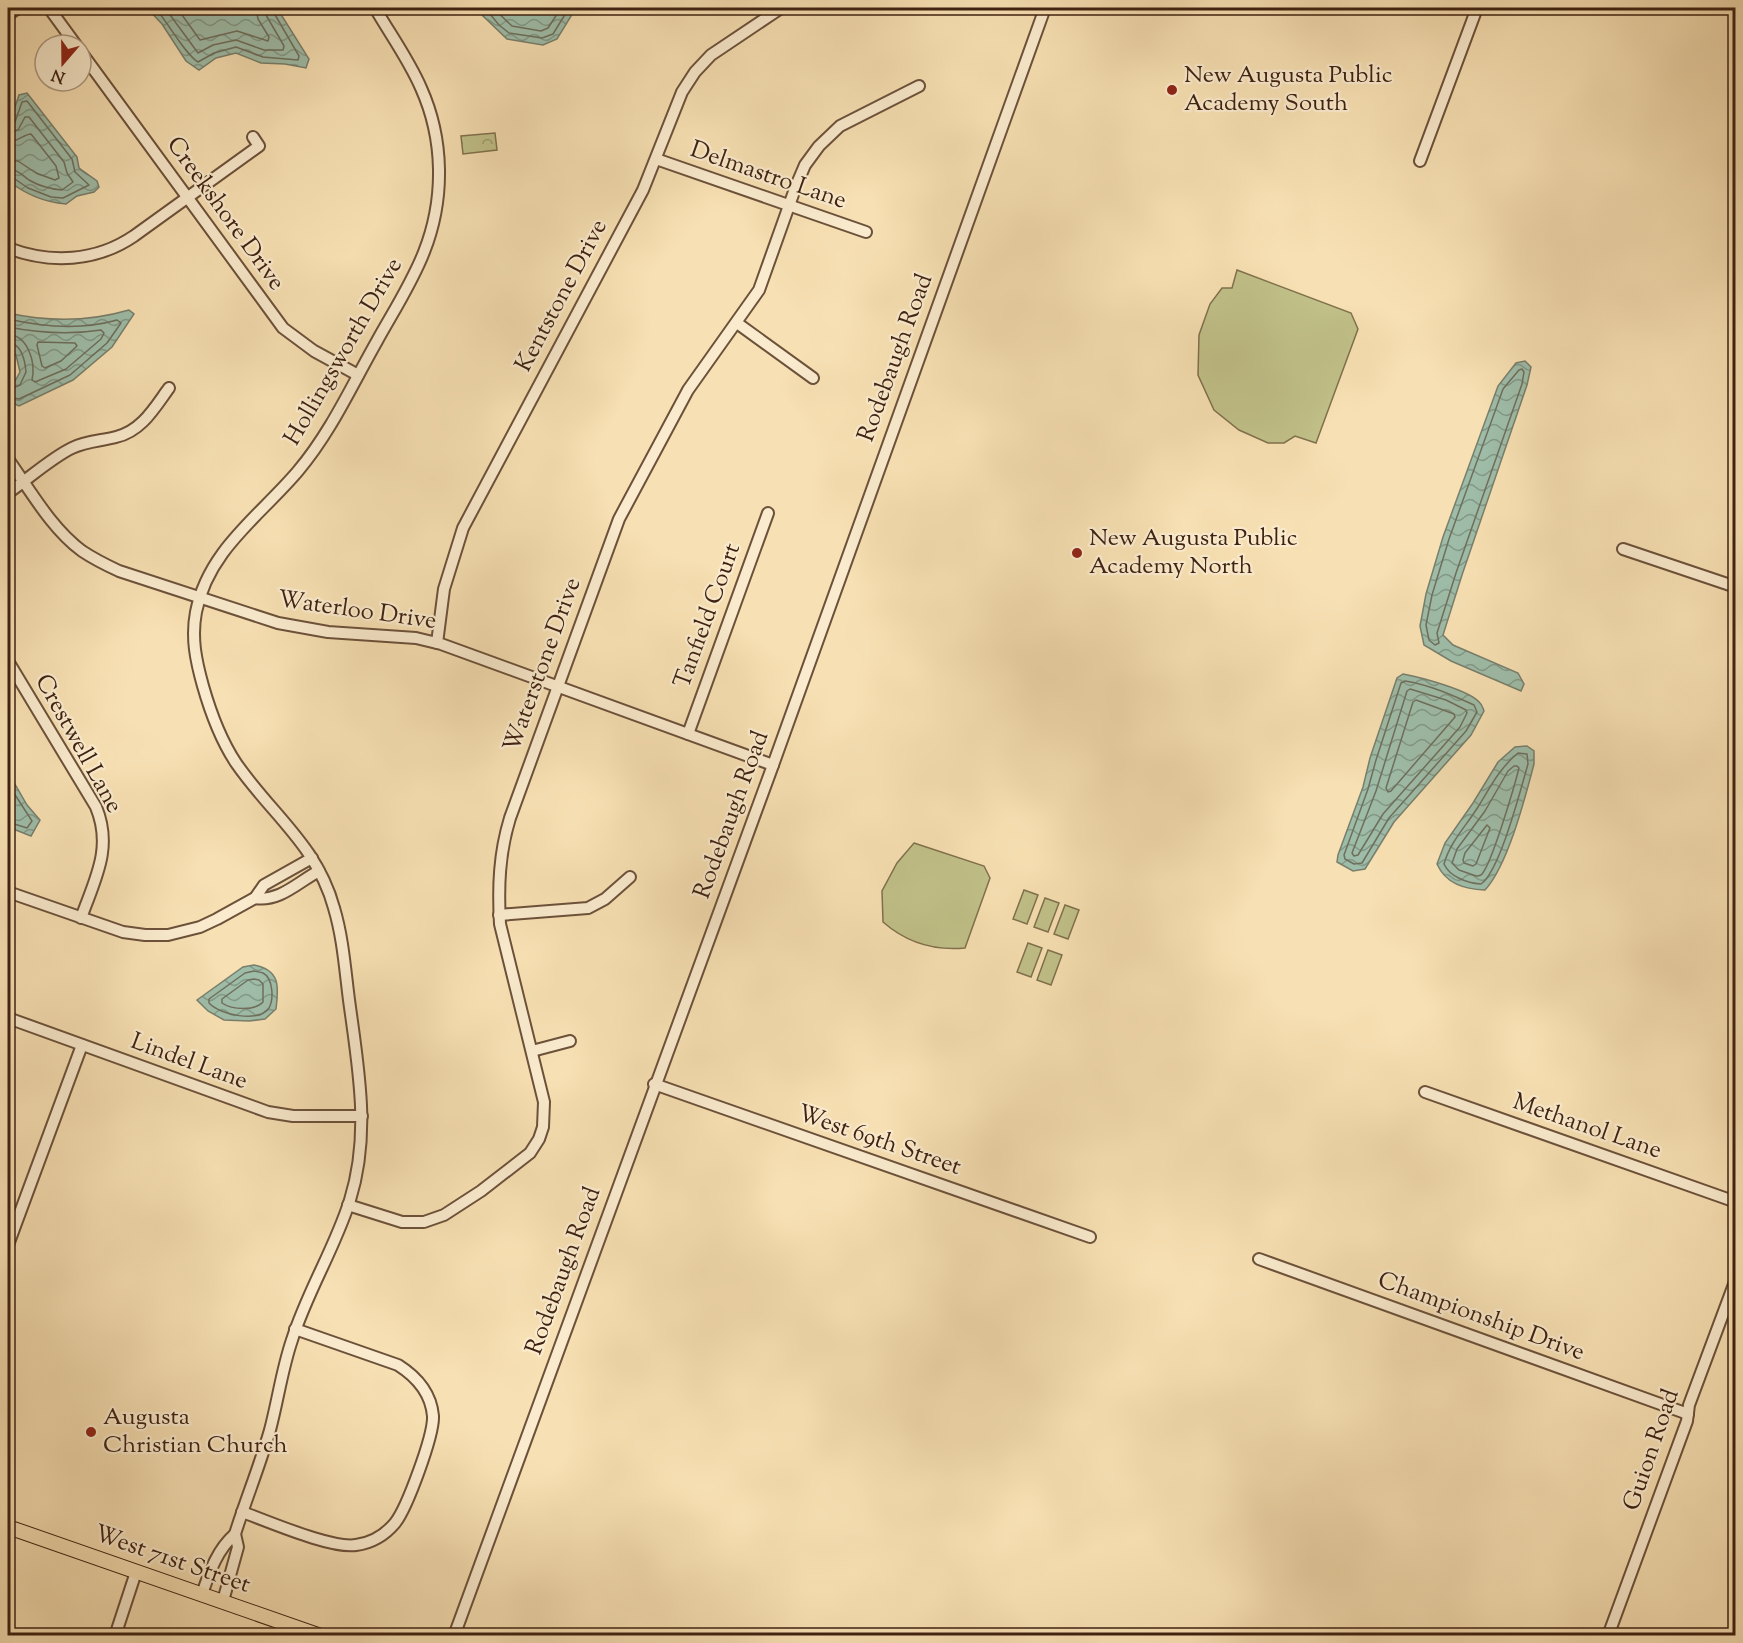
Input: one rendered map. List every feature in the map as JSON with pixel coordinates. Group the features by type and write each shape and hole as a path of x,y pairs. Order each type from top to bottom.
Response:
{"main road":[{"name":"West 71st Street","path":"8,1527 321,1635"}],"street":[{"path":"8,15 18,8"},
{"path":"49,8 67,33"},
{"name":"Hollingsworth Drive","path":"223,1601 238,1547 235,1534 269,1433 285,1361 348,1205 358,1165 362,1116 360,1083 341,937 333,904 319,871 298,837 240,769 220,737 195,650 194,625 200,596 210,572 225,549 308,459 358,375 423,254 435,213 439,186 437,145 428,105 416,78 375,8"},
{"name":"Kentstone Drive","path":"436,643 444,589 454,551 466,520 643,189 679,98 699,68 724,44 781,8"},
{"name":"Rodebaugh Road","path":"454,1635 654,1084 773,765 1045,8"},
{"path":"1420,161 1477,8"},
{"name":"Creekshore Drive","path":"93,69 283,327 314,351 358,375"},
{"name":"Waterstone Drive","path":"348,1205 395,1221 410,1223 429,1221 450,1211 524,1159 539,1139 545,1114 532,1051 504,948 499,915 498,874 506,833 558,686 620,519 688,390 737,323 761,285 805,165 829,135 849,120 919,86"},
{"path":"8,248 49,259 76,258 93,255 130,239 259,146 253,137"},
{"name":"Delmastro Lane","path":"656,159 866,232"},
{"path":"737,323 813,378"},
{"path":"8,494 71,448 91,441 119,437 132,431 145,420 170,388"},
{"name":"Waterloo Drive","path":"8,459 58,528 77,547 97,561 119,571 288,626 328,632 396,636 436,643 773,765"},
{"name":"Tanfield Court","path":"688,734 768,513"},
{"path":"1623,549 1736,587"},
{"name":"Crestwell Lane","path":"8,661 96,807 103,826 102,857 81,918"},
{"path":"8,892 123,932 168,935 204,926 255,898 264,885 312,858"},
{"path":"255,898 266,900 283,893 319,871"},
{"path":"499,915 588,908 605,899 630,877"},
{"name":"Lindel Lane","path":"8,1018 268,1112 293,1116 362,1116"},
{"path":"532,1051 570,1041"},
{"path":"8,1245 82,1045"},
{"name":"West 69th Street","path":"654,1084 1090,1237"},
{"name":"Methanol Lane","path":"1425,1092 1736,1202"},
{"name":"Championship Drive","path":"1259,1259 1688,1414"},
{"name":"Guion Road","path":"1608,1635 1736,1279"},
{"path":"242,1512 328,1543 351,1546 366,1543 385,1533 399,1517 430,1437 433,1417 429,1400 422,1385 410,1372 398,1365 296,1329"},
{"name":"Hollingsworth Drive","path":"202,1594 213,1562 225,1542 235,1534"},
{"path":"115,1635 136,1572"}],"green space":[{"path":"495,133 497,150 463,154 461,136"},
{"path":"1237,270 1351,313 1358,329 1316,443 1295,436 1284,443 1268,443 1239,430 1214,410 1198,375 1199,335 1210,304 1222,288 1232,288"},
{"path":"914,843 984,866 990,878 965,948 931,947 921,944 901,935 883,922 882,891 897,863"},
{"path":"1024,890 1038,895 1027,924 1013,919"},
{"path":"1045,898 1059,903 1048,932 1034,927"},
{"path":"1065,905 1079,910 1068,939 1054,934"},
{"path":"1028,943 1042,948 1031,977 1017,972"},
{"path":"1048,950 1062,955 1051,985 1037,980"}],"water":[{"path":"147,8 277,8 309,59 306,68 261,63 236,53 216,58 199,70 186,61 162,24"},
{"path":"479,8 576,8 557,39 543,45 507,39 480,13"},
{"path":"27,93 77,157 79,168 97,181 99,187 94,192 77,196 66,204 58,203 35,197 8,181 8,128 19,95"},
{"path":"129,310 134,314 112,347 73,380 19,406 8,401 8,386 15,381 20,372 16,355 8,345 8,313 38,318 84,319"},
{"path":"1525,361 1531,367 1527,385 1443,635 1453,645 1518,673 1524,684 1521,691 1451,661 1424,645 1420,626 1426,594 1443,537 1498,386 1516,363"},
{"path":"1403,674 1466,693 1480,703 1484,711 1471,735 1394,822 1365,869 1353,871 1337,862 1338,855 1363,787 1370,758 1397,678"},
{"path":"1527,746 1534,751 1534,764 1515,830 1501,865 1485,890 1456,884 1445,876 1437,864 1445,843 1498,762 1515,747"},
{"path":"8,772 27,805 40,820 31,836 8,827"},
{"path":"254,965 269,971 276,980 276,1009 265,1019 224,1020 208,1011 197,1000 243,967"}],"place":[{"name":"New Augusta Public Academy South","path":"1172,90"},
{"name":"New Augusta Public Academy North","path":"1077,553"},
{"name":"Augusta Christian Church","path":"91,1432"}]}
